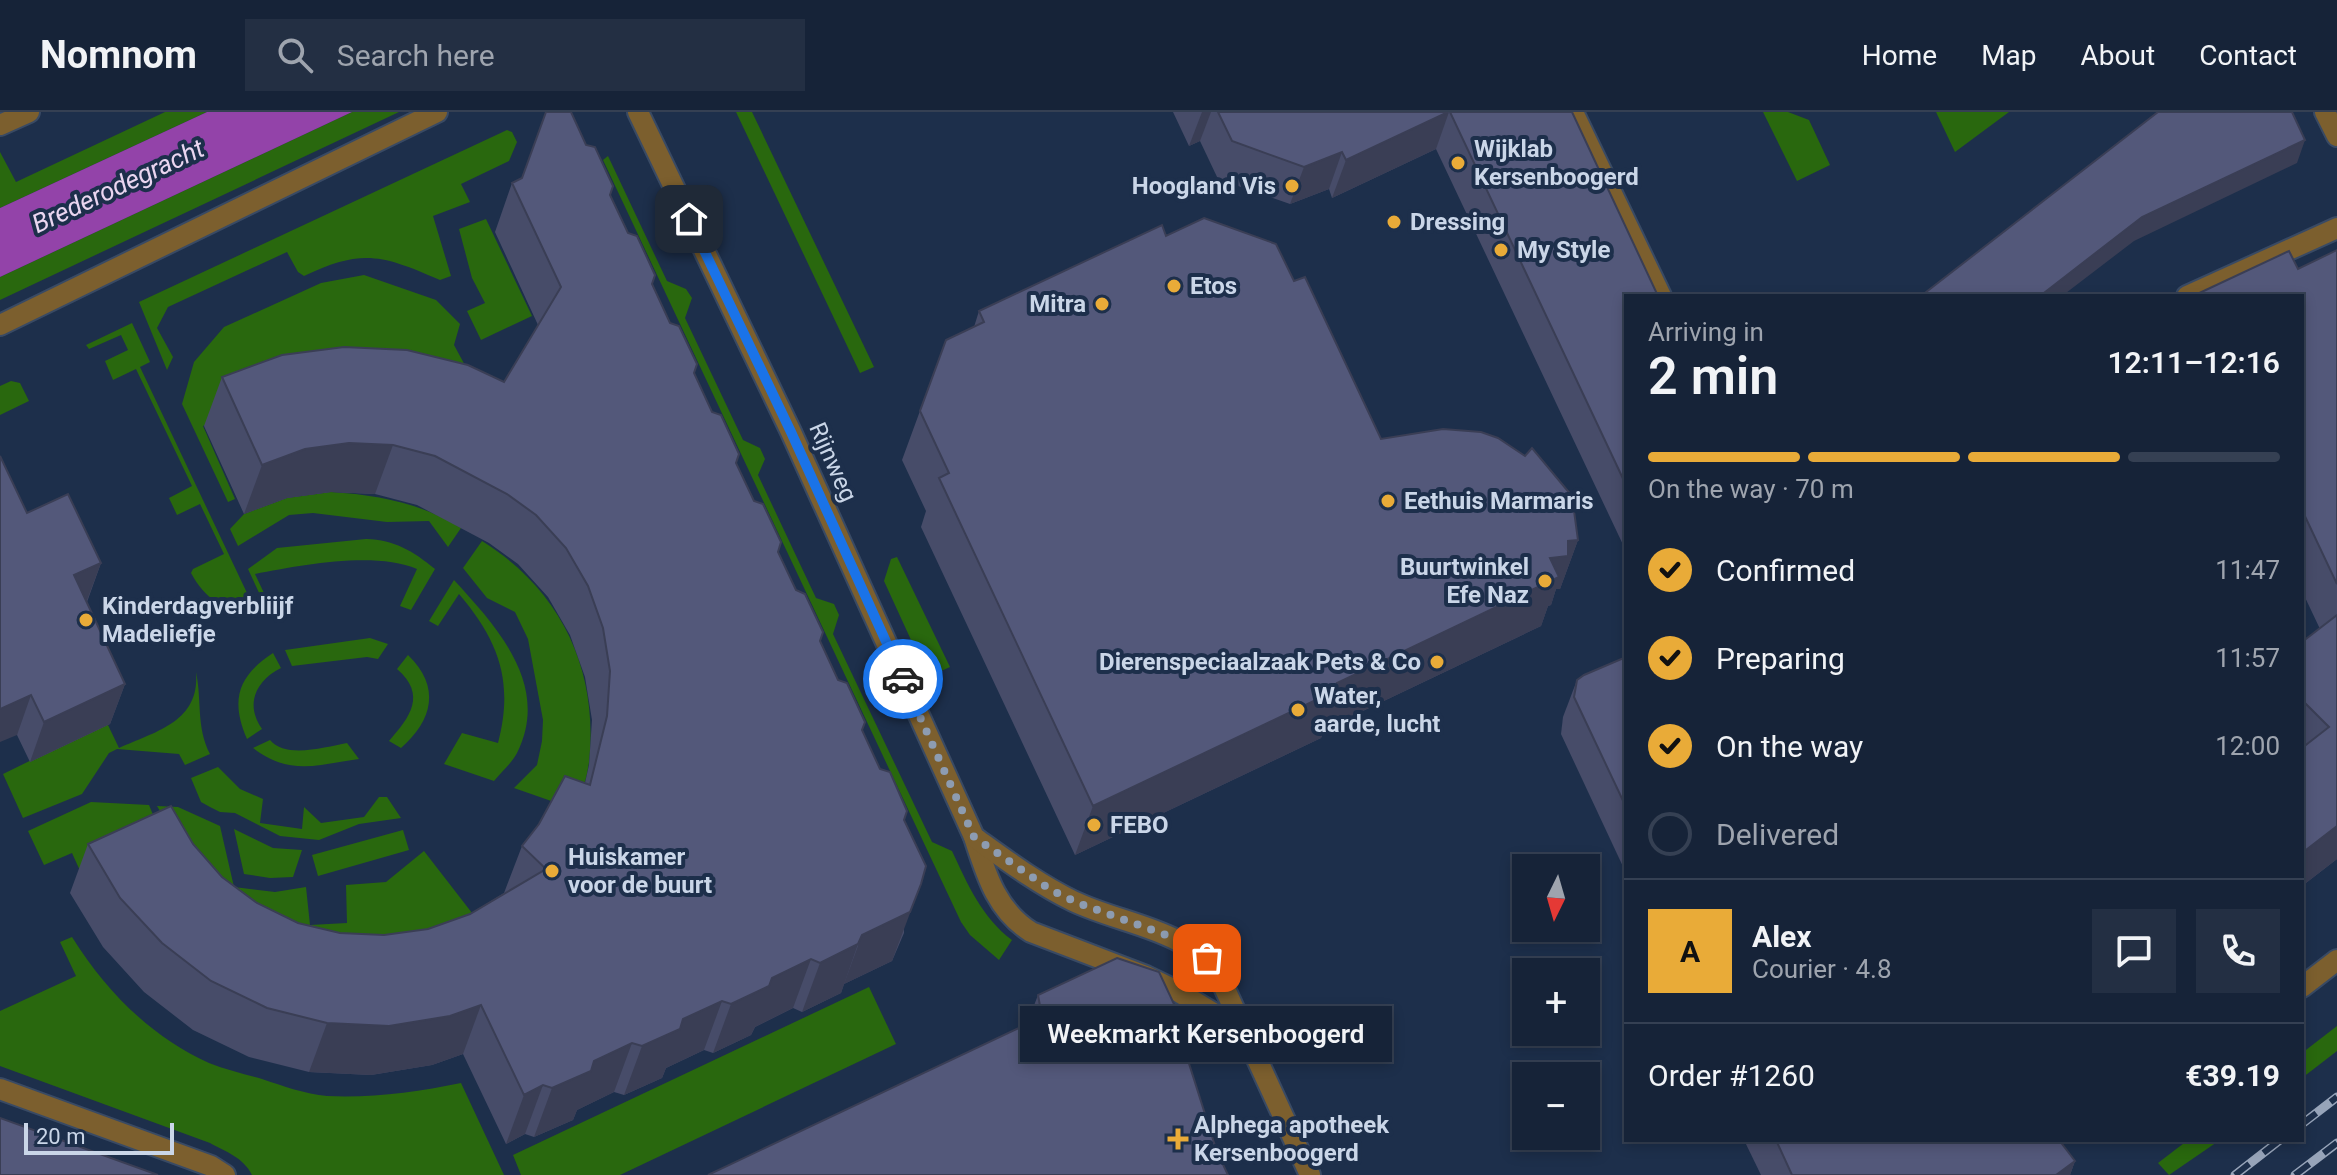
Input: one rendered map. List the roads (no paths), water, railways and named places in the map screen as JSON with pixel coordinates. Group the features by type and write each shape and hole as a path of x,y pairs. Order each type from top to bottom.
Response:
{"street":[{"path":"0,125 29,112"},
{"path":"0,325 437,112"},
{"name":"Rijnweg","path":"638,112 791,432 1004,909 1031,932 1156,981 1243,1031"},
{"path":"1573,112 1660,294"},
{"path":"2325,112 2337,136"},
{"path":"2191,294 2337,228"},
{"path":"974,837 1051,890 1089,908 1191,946 1207,958 1219,976 1310,1175"},
{"path":"2304,985 2337,960"},
{"path":"0,1089 211,1166 225,1175"}],"water":[{"name":"Brederodegracht","path":"207,112 352,112 0,277 0,208"}],"railway":[{"path":"2304,1122 2337,1097"},
{"path":"2235,1175 2277,1142"},
{"path":"2295,1175 2337,1143"}],"place":[{"name":"Wijklab Kersenboogerd","path":"1458,163"},
{"name":"Hoogland Vis","path":"1292,186"},
{"name":"Dressing","path":"1394,222"},
{"name":"My Style","path":"1501,250"},
{"name":"Etos","path":"1174,286"},
{"name":"Mitra","path":"1102,304"},
{"name":"Eethuis Marmaris","path":"1388,501"},
{"name":"Buurtwinkel Efe Naz","path":"1545,581"},
{"name":"Kinderdagverbliijf Madeliefje","path":"86,620"},
{"name":"Dierenspeciaalzaak Pets & Co","path":"1437,662"},
{"name":"Water, aarde, lucht","path":"1298,710"},
{"name":"FEBO","path":"1094,825"},
{"name":"Huiskamer voor de buurt","path":"552,871"},
{"name":"Weekmarkt Kersenboogerd","path":"1207,958"},
{"name":"Alphega apotheek Kersenboogerd","path":"1178,1139"}]}
